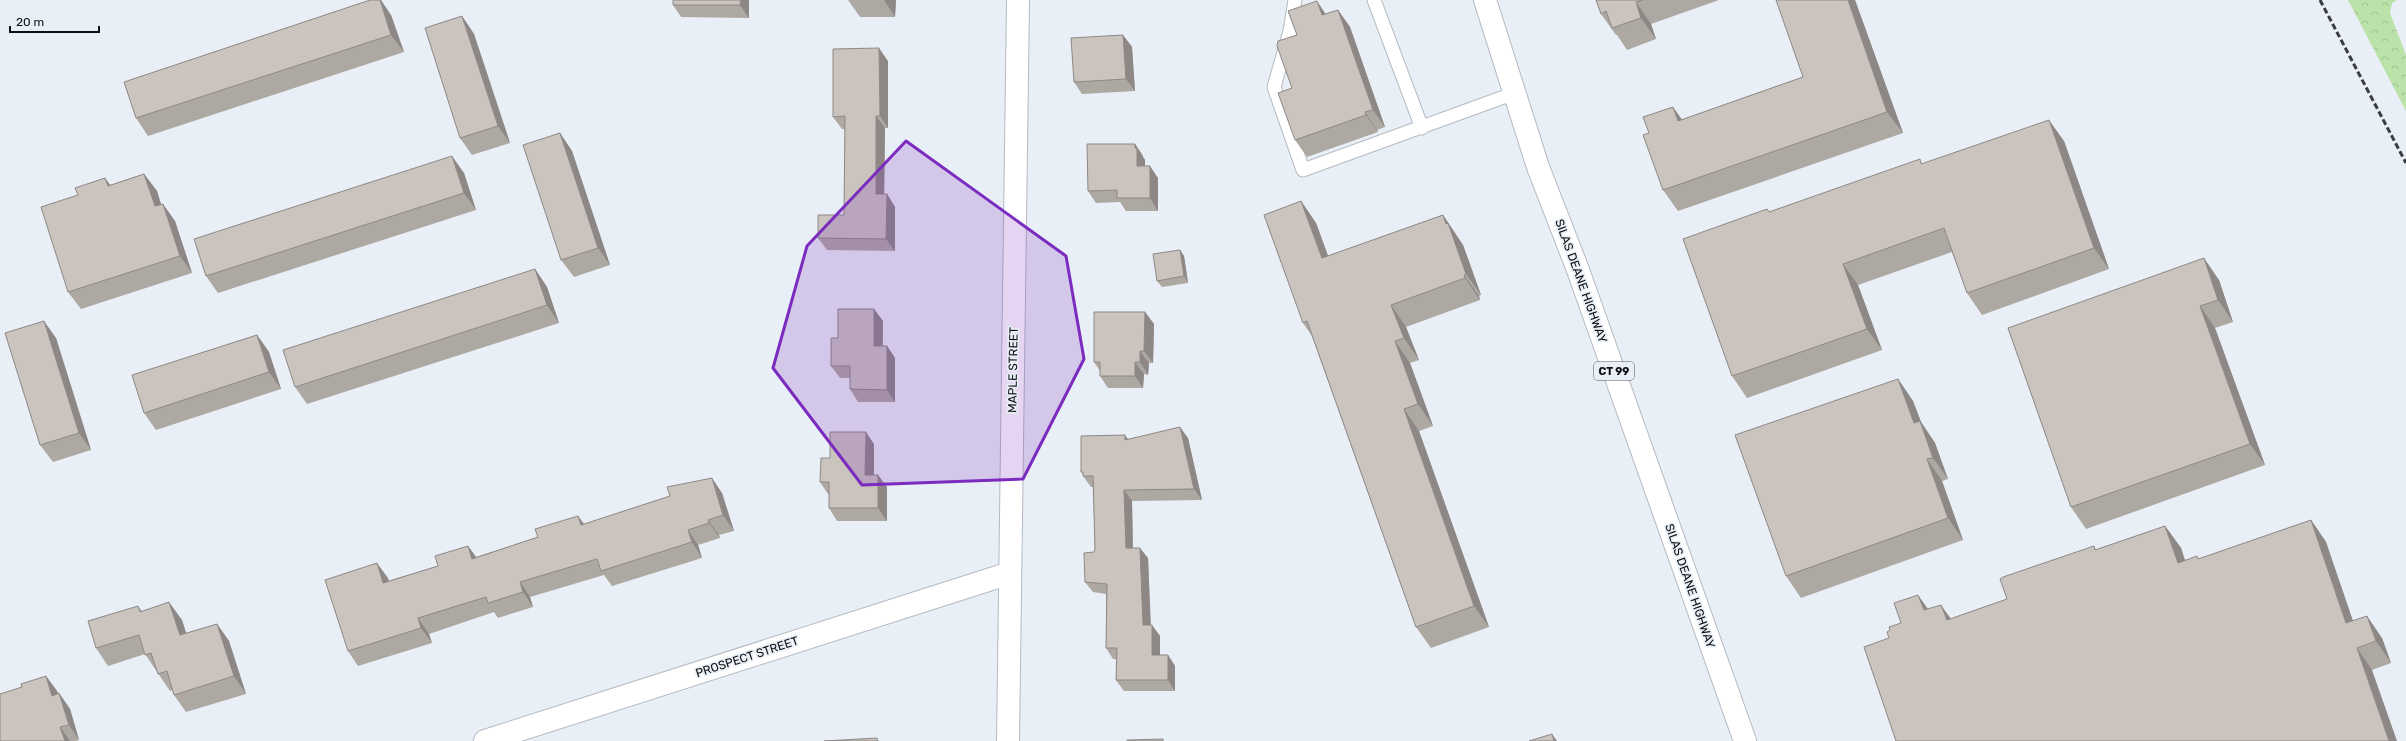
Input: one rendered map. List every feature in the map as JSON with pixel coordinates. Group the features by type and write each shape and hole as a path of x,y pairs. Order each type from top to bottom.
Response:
{"main road":[{"name":"MAPLE STREET","path":"1008,741 1018,0"},
{"name":"SILAS DEANE HIGHWAY","path":"1486,0 1538,167 1578,270 1745,741"},
{"name":"PROSPECT STREET","path":"485,741 1010,572"}],"lane":[{"path":"1295,0 1290,31 1274,87 1303,170 1515,93"},
{"path":"1374,0 1422,128"}],"highlighted area":[{"path":"906,141 1066,256 1084,359 1023,479 862,485 773,368 807,246"}],"green space":[{"path":"2348,0 2397,0 2392,3 2390,13 2406,55 2406,111"}],"building":[{"path":"370,0 380,0 391,35 136,118 124,82"},
{"path":"673,0 741,0 740,5 673,5"},
{"path":"1596,0 1643,0 1636,2 1641,18 1612,28 1606,11 1601,14"},
{"path":"1776,0 1848,0 1887,112 1663,190 1643,135 1649,133 1643,117 1673,107 1678,121 1803,77"},
{"path":"1317,1 1322,15 1338,10 1373,110 1365,112 1366,115 1295,140 1278,93 1292,88 1277,46 1278,41 1297,35 1288,11"},
{"path":"462,16 498,126 460,138 425,28"},
{"path":"1123,35 1126,79 1074,82 1071,38"},
{"path":"879,48 880,116 876,116 876,194 887,194 886,239 818,238 818,215 844,215 845,116 833,117 833,49"},
{"path":"2049,120 2094,248 1967,293 1944,228 1843,264 1867,329 1732,376 1683,239 1767,209 1769,212 1920,159 1921,164"},
{"path":"560,133 598,248 561,260 523,145"},
{"path":"1087,144 1135,144 1135,148 1137,148 1137,166 1150,166 1150,198 1117,198 1117,190 1088,191"},
{"path":"452,156 464,193 206,276 194,239"},
{"path":"144,174 155,206 163,204 180,256 68,292 41,207 78,195 75,188 105,178 108,186"},
{"path":"1301,201 1322,258 1443,215 1446,224 1448,223 1466,274 1464,275 1465,278 1391,305 1404,338 1395,341 1418,404 1404,409 1474,606 1416,627 1307,321 1303,323 1264,215"},
{"path":"1180,250 1184,276 1157,281 1153,254"},
{"path":"2204,258 2218,300 2200,306 2250,444 2071,507 2008,328"},
{"path":"535,269 547,305 295,387 283,350"},
{"path":"838,309 874,309 874,346 887,346 887,390 850,389 850,366 831,366 831,338 838,338"},
{"path":"1094,312 1145,312 1144,351 1140,351 1140,362 1135,362 1135,376 1100,376 1100,362 1094,362"},
{"path":"44,321 79,433 40,445 5,333"},
{"path":"257,335 269,372 144,413 132,375"},
{"path":"1898,379 1914,423 1920,421 1933,458 1927,459 1948,518 1786,576 1735,435"},
{"path":"1180,427 1194,489 1124,490 1126,548 1140,548 1143,625 1152,625 1152,655 1168,655 1168,680 1116,680 1117,648 1106,648 1107,584 1085,582 1084,553 1094,552 1095,549 1093,476 1083,476 1083,472 1081,472 1081,436 1125,435 1125,440"},
{"path":"830,432 866,432 865,475 878,475 878,508 829,508 829,482 820,482 821,458 830,458"},
{"path":"712,478 723,515 708,520 709,523 688,530 692,542 601,571 597,559 520,582 523,592 488,603 486,597 418,618 421,628 348,651 325,580 377,563 383,583 438,566 435,556 468,546 472,559 538,537 535,529 578,516 581,525 670,496 667,487"},
{"path":"2311,520 2346,623 2367,616 2376,641 2357,648 2389,741 1896,741 1864,647 1889,638 1887,632 1890,630 1889,627 1901,623 1894,603 1918,595 1924,610 1941,605 1947,620 2007,599 2000,579 2003,577 2094,546 2095,550 2165,526 2178,563 2197,556 2198,559"},
{"path":"169,602 180,635 217,624 234,676 174,695 167,671 158,674 151,653 145,655 139,635 96,648 88,621 138,606 140,612"},
{"path":"46,676 52,696 59,693 69,725 60,727 65,741 0,741 0,694 22,687 21,684"},
{"path":"1552,734 1554,741 1529,741"},
{"path":"877,738 878,741 824,741"},
{"path":"1163,739 1163,741 1127,741 1127,740"}],"railway":[{"path":"2320,0 2406,163"}]}
